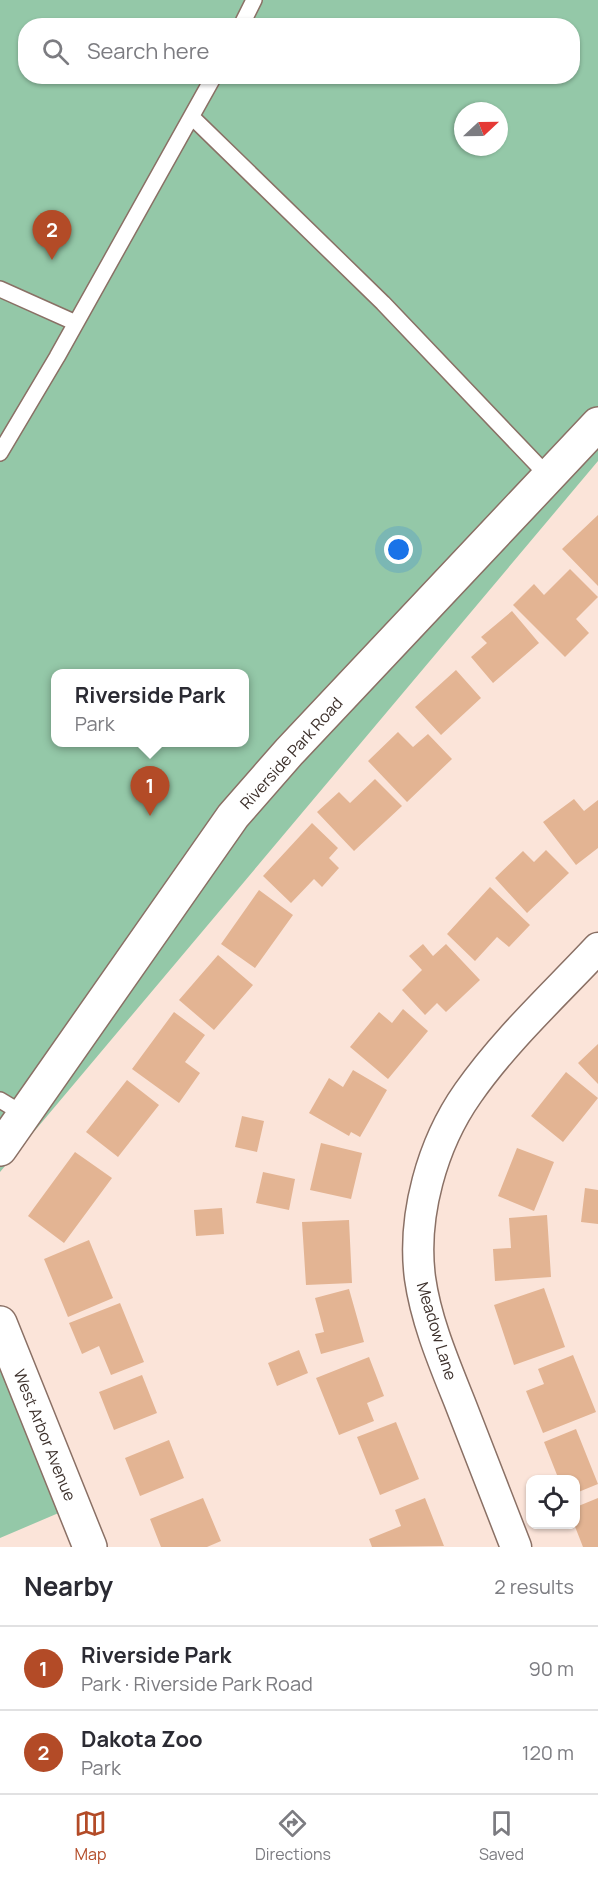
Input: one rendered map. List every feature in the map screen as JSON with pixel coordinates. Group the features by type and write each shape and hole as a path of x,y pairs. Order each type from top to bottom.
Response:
{"main road":[{"name":"Riverside Park Road","path":"12,1107 233,816 289,752 598,424"},
{"path":"0,1149 12,1107"},
{"name":"West Arbor Avenue","path":"0,1323 90,1547"}],"street":[{"name":"Meadow Lane","path":"516,1547 440,1354 429,1316 420,1278 419,1241 423,1203 446,1130 466,1095 491,1062 598,948"}],"lane":[{"path":"245,18 254,0"},
{"path":"0,453 193,118 210,84"},
{"path":"193,118 383,303 549,477"},
{"path":"0,289 76,323"}],"green space":[{"path":"0,0 598,0 598,461 0,1172"},
{"path":"0,1336 68,1509 0,1538"}],"building":[{"path":"598,515 598,586 562,549"},
{"path":"570,569 598,597 576,619 589,633 565,657 513,605 534,584 544,595"},
{"path":"512,611 539,643 493,683 471,657 487,643 481,637"},
{"path":"456,670 481,698 441,735 415,707"},
{"path":"398,732 413,747 428,734 452,759 407,802 368,761"},
{"path":"375,779 402,806 354,851 317,812 339,792 350,803"},
{"path":"574,799 584,811 598,800 598,848 576,865 543,822"},
{"path":"312,823 338,848 329,858 339,868 322,887 314,879 291,903 263,876"},
{"path":"546,850 569,873 527,913 495,878 523,851 534,862"},
{"path":"490,887 530,925 509,947 497,937 475,961 447,934"},
{"path":"259,890 293,915 255,968 221,944"},
{"path":"423,944 433,956 446,944 480,980 446,1012 437,1003 425,1015 402,990 422,970 409,956"},
{"path":"218,955 253,985 214,1030 179,1000"},
{"path":"403,1009 428,1031 388,1079 350,1047 379,1012 392,1023"},
{"path":"174,1012 205,1035 185,1062 200,1073 179,1103 132,1069"},
{"path":"598,1044 598,1084 578,1063"},
{"path":"353,1070 387,1090 360,1137 351,1132 349,1136 309,1113 329,1078 343,1087"},
{"path":"566,1072 598,1098 563,1142 531,1116"},
{"path":"127,1080 159,1105 118,1157 86,1132"},
{"path":"242,1116 264,1121 257,1152 235,1147"},
{"path":"321,1143 362,1153 351,1199 310,1190"},
{"path":"517,1148 554,1162 534,1211 498,1196"},
{"path":"75,1152 112,1178 64,1243 28,1216"},
{"path":"263,1172 295,1179 289,1210 256,1203"},
{"path":"585,1188 598,1190 598,1224 581,1222"},
{"path":"222,1208 224,1234 196,1236 194,1210"},
{"path":"547,1215 551,1277 495,1281 493,1249 511,1248 509,1218"},
{"path":"349,1220 352,1283 306,1285 302,1222"},
{"path":"89,1240 113,1298 68,1317 44,1259"},
{"path":"544,1288 565,1347 514,1365 494,1305"},
{"path":"349,1289 364,1342 321,1354 315,1334 324,1332 315,1298"},
{"path":"120,1303 144,1362 111,1375 99,1346 82,1354 69,1323"},
{"path":"299,1350 308,1373 277,1386 268,1363"},
{"path":"573,1355 596,1412 543,1433 526,1391 544,1384 538,1369"},
{"path":"369,1357 384,1396 367,1403 374,1421 339,1435 316,1378"},
{"path":"142,1375 157,1413 114,1430 99,1392"},
{"path":"396,1422 419,1479 380,1495 357,1437"},
{"path":"576,1429 598,1484 580,1491 580,1475 557,1475 544,1442"},
{"path":"169,1440 184,1478 140,1496 125,1458"},
{"path":"203,1498 221,1541 207,1547 161,1547 150,1519"},
{"path":"425,1498 444,1546 372,1547 369,1539 401,1526 395,1510"},
{"path":"598,1498 598,1547 583,1547 576,1529 580,1529 580,1505"}],"place":[{"name":"Dakota Zoo","path":"52,260"},
{"name":"Riverside Park","path":"150,816"}]}
